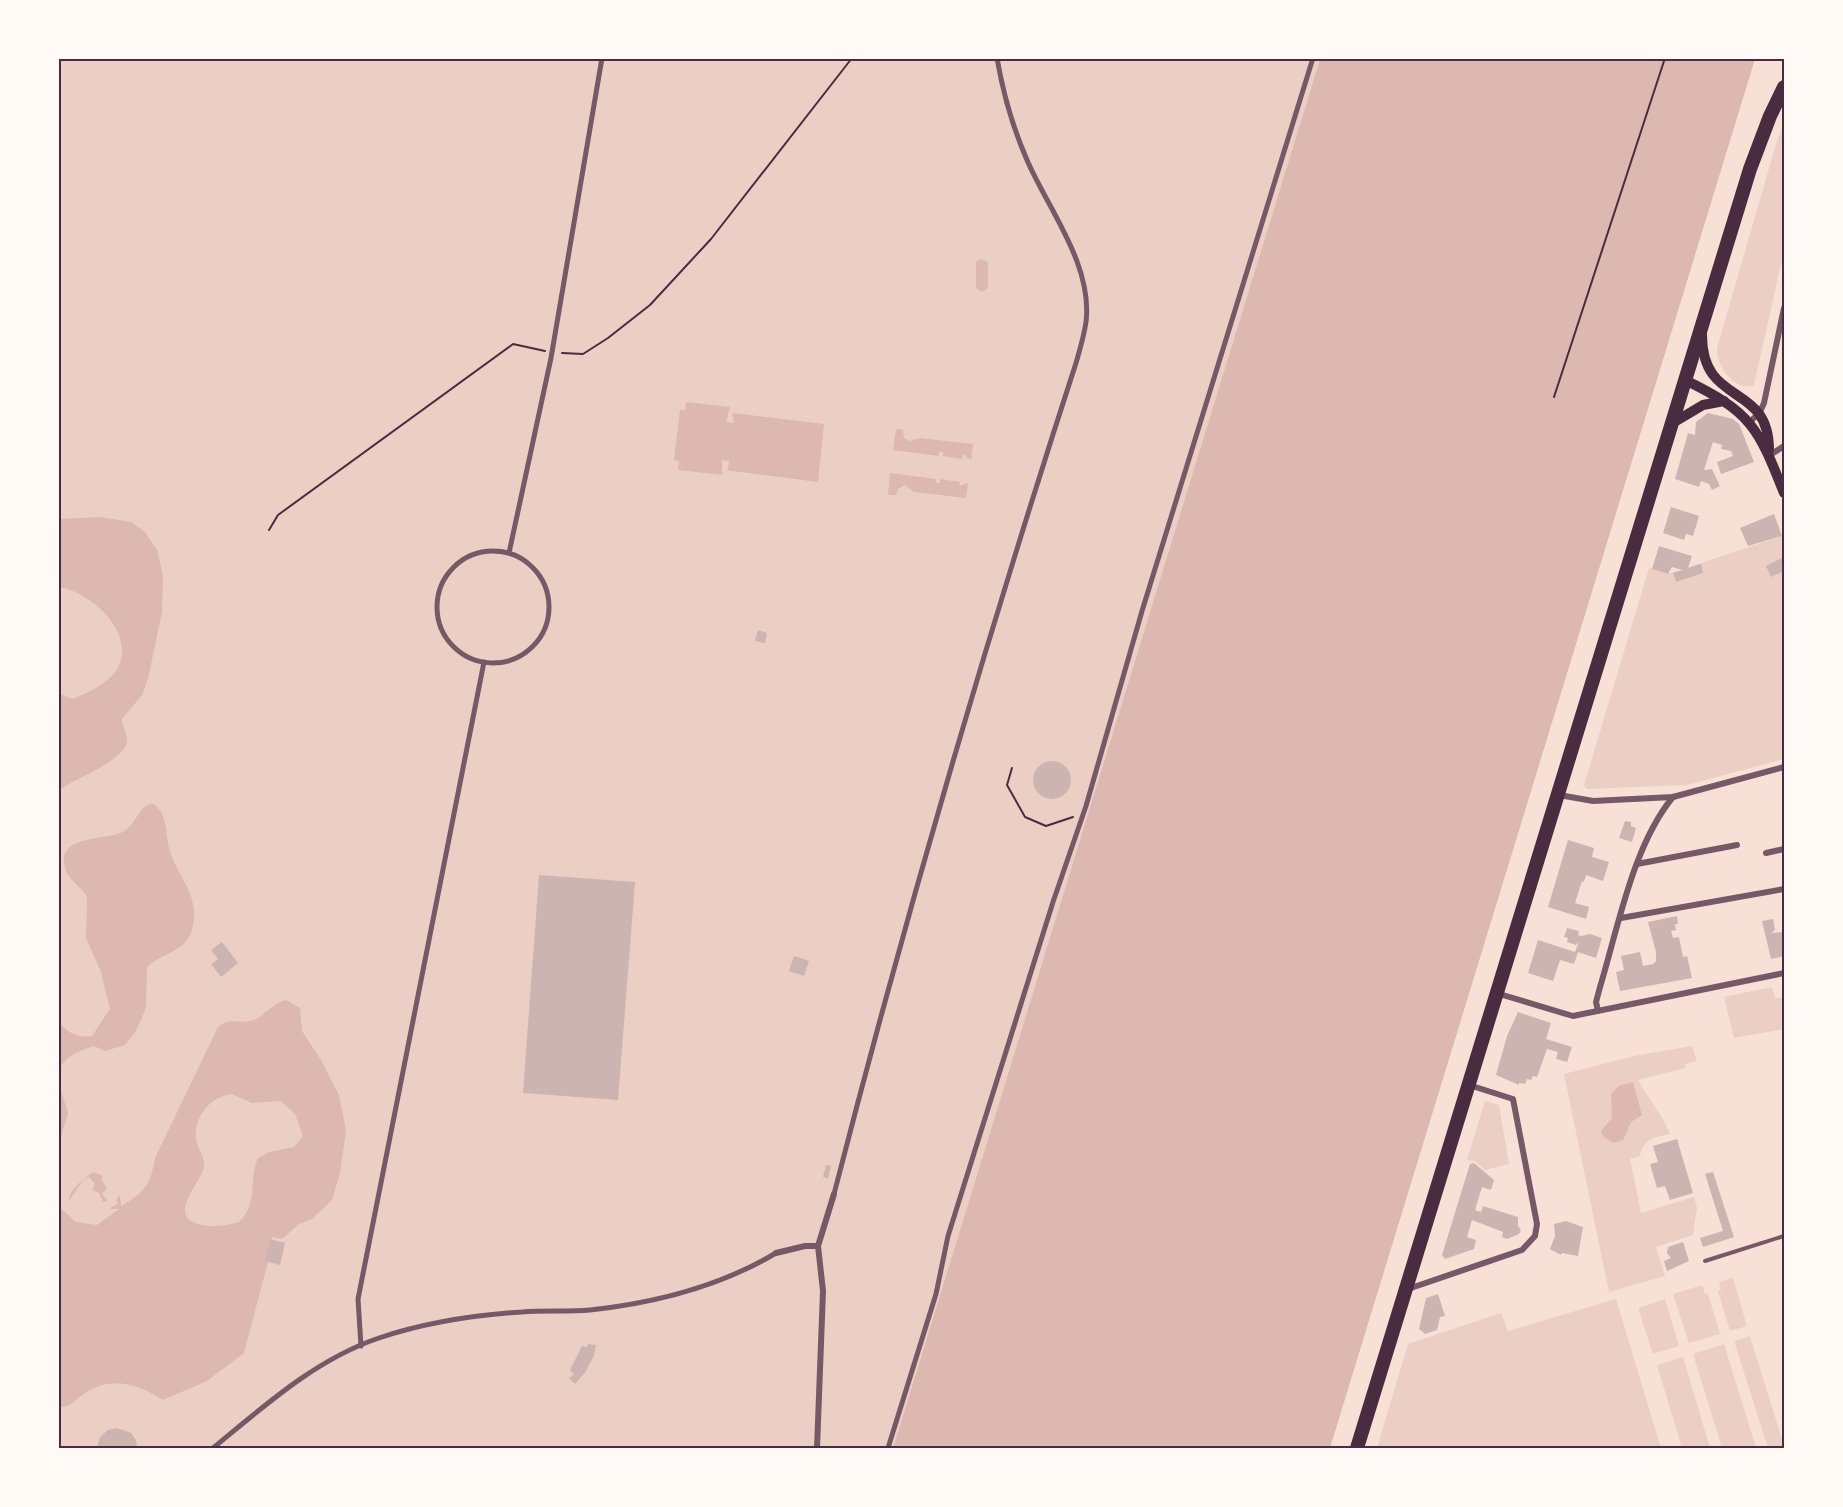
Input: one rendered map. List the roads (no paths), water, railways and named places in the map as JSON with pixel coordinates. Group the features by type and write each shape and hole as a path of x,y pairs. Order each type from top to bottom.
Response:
{"highway":[{"path":"1357,1449 1754,159 1770,116 1785,87"}],"main road":[{"path":"1702,329 1702,349 1712,375 1760,412 1767,425 1769,455"},
{"path":"1685,380 1724,401 1750,422 1769,455 1785,493"},
{"path":"1671,424 1699,407 1724,401"}],"street":[{"path":"509,553 552,352 602,58"},
{"path":"817,1449 823,1291 818,1246 834,1194 876,1027 949,767 1037,480 1076,363 1086,322 1086,301 1074,253 1027,161 1002,86 997,58"},
{"path":"888,1449 936,1294 948,1236 1086,806 1136,633 1313,58"},
{"path":"1750,422 1760,412 1785,308"},
{"path":"1769,455 1775,449 1785,446"},
{"path":"492,551 509,553 533,567 542,579 547,592 549,613 544,631 533,647 518,657 501,662 484,662 468,657 445,635 439,620 437,604 441,588 449,573 461,561 476,554 492,551"},
{"path":"361,1346 358,1299 484,662"},
{"path":"1558,795 1593,801 1673,797 1785,766"},
{"path":"1598,1011 1596,1002 1637,864 1656,820 1673,797"},
{"path":"1637,864 1737,845"},
{"path":"1766,854 1785,849"},
{"path":"1621,918 1785,889"},
{"path":"1496,993 1573,1016 1785,973"},
{"path":"1406,1289 1522,1250 1535,1236 1537,1224 1513,1099 1468,1085"},
{"path":"213,1449 318,1368 361,1346 404,1330 471,1317 522,1312 587,1310 667,1298 718,1281 776,1253 805,1246 818,1246"}],"lane":[{"path":"1705,1261 1785,1236"}]}
